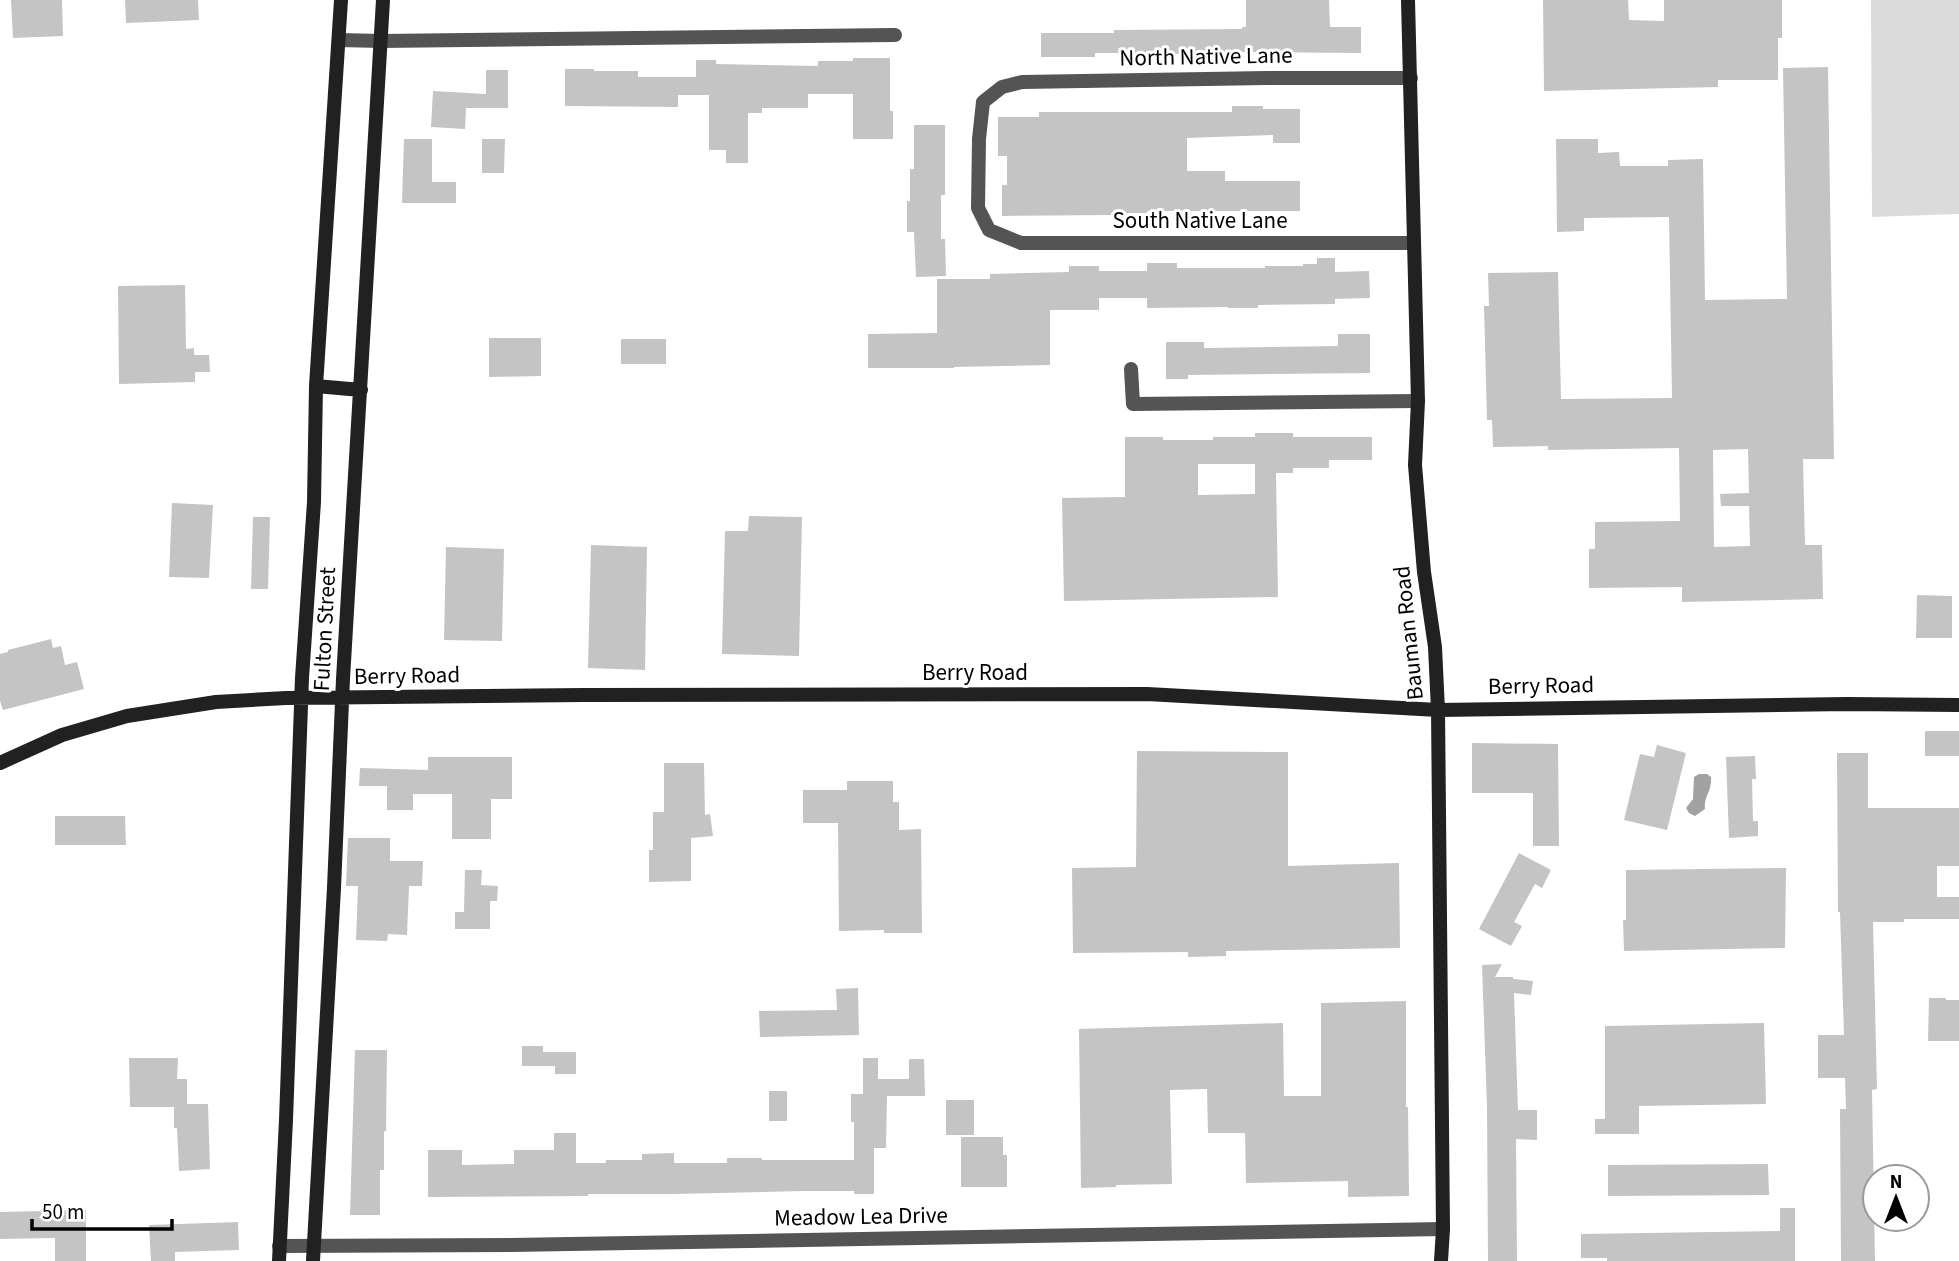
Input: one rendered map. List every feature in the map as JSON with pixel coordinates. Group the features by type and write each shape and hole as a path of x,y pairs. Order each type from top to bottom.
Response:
{"street":[{"name":"Fulton Street","path":"279,1261 301,698 314,502 316,386 341,0"},
{"name":"Fulton Street","path":"313,1261 342,698 383,0"},
{"name":"Bauman Road","path":"1408,0 1418,401 1415,465 1438,710 1443,1229 1441,1261"},
{"path":"339,40 894,35"},
{"name":"North Native Lane","path":"989,230 978,208 979,139 983,102 1002,86 1022,82 1411,78"},
{"name":"South Native Lane","path":"989,230 1021,243 1414,243"},
{"path":"1131,369 1133,404 1418,401"},
{"path":"316,386 361,390"},
{"name":"Berry Road","path":"0,763 62,735 127,716 216,702 301,698 1147,694 1438,710 1959,705"},
{"name":"Meadow Lea Drive","path":"279,1246 511,1245 1443,1229"},
{"path":"510,1261 511,1245"}],"shaded area":[{"path":"1871,0 1959,0 1959,214 1872,217"},
{"path":"1707,774 1711,777 1711,782 1705,809 1695,816 1686,808 1693,799 1694,777"}],"building":[{"path":"11,0 62,0 63,36 13,38"},
{"path":"125,0 198,0 199,20 126,23"},
{"path":"1246,0 1329,0 1330,27 1361,27 1361,53 1095,53 1095,57 1041,57 1041,33 1242,29 1246,27"},
{"path":"1543,0 1628,0 1629,20 1664,21 1664,0 1782,0 1778,80 1718,80 1718,87 1544,91"},
{"path":"853,58 890,58 893,139 853,139 853,94 808,94 808,108 762,108 762,113 748,113 748,163 726,163 726,150 709,150 709,95 678,95 678,107 565,106 565,69 638,71 638,77 696,77 696,60 716,60 716,64 818,66 818,61 853,61"},
{"path":"1828,67 1834,459 1803,459 1805,545 1822,545 1823,599 1682,602 1682,587 1589,588 1589,549 1595,549 1595,522 1680,521 1679,448 1548,450 1548,446 1493,447 1492,420 1487,420 1484,306 1489,306 1488,273 1558,272 1561,399 1672,398 1669,217 1584,218 1584,231 1557,232 1556,139 1598,139 1598,153 1619,152 1620,166 1668,166 1668,160 1703,159 1705,300 1787,299 1783,68","holes":["1748,449 1749,493 1720,494 1721,506 1749,506 1750,546 1714,547 1713,450"]},
{"path":"486,70 508,70 508,108 466,108 465,129 431,127 433,91 486,94"},
{"path":"1232,106 1300,109 1300,143 1273,143 1273,135 1187,138 1187,171 1225,171 1225,181 1300,181 1300,211 1147,211 1111,215 1002,216 1002,185 1007,185 1007,156 998,156 998,117 1039,117 1039,112 1232,112"},
{"path":"914,125 945,125 945,195 941,195 941,239 945,239 946,276 916,277 914,232 907,232 910,169 914,169"},
{"path":"404,139 432,139 432,182 456,182 456,203 402,203"},
{"path":"482,139 505,139 504,173 482,173"},
{"path":"1317,258 1335,258 1335,272 1369,271 1370,298 1335,299 1335,304 1258,305 1258,308 1147,308 1147,298 1099,298 1099,310 1050,310 1050,365 868,368 868,334 937,333 937,279 990,279 990,274 1069,272 1069,266 1099,266 1099,271 1147,271 1147,263 1177,263 1177,268 1303,266 1317,264"},
{"path":"185,285 186,349 194,348 194,355 209,355 210,372 195,372 195,382 119,384 118,286"},
{"path":"1338,334 1370,334 1370,373 1188,375 1188,379 1166,379 1166,342 1204,342 1204,348 1338,346"},
{"path":"489,338 541,338 541,376 489,377"},
{"path":"621,339 666,339 666,364 621,364"},
{"path":"1255,433 1293,433 1293,437 1372,437 1372,460 1329,460 1329,468 1293,468 1293,473 1276,473 1278,597 1064,601 1062,498 1125,497 1125,437 1213,440 1213,437 1255,437","holes":["1198,464 1255,464 1255,494 1198,495"]},
{"path":"172,503 213,505 209,578 169,577"},
{"path":"749,516 802,517 799,656 722,654 725,531 748,531"},
{"path":"253,517 270,517 268,589 251,589"},
{"path":"591,545 647,547 645,670 588,668"},
{"path":"446,547 504,549 502,641 444,640"},
{"path":"1917,595 1952,596 1952,638 1916,638"},
{"path":"51,639 53,648 61,646 65,665 77,662 84,689 3,710 0,701 0,654"},
{"path":"1925,731 1959,731 1959,756 1925,756"},
{"path":"1472,743 1558,744 1559,846 1533,846 1533,793 1472,793"},
{"path":"1657,745 1686,753 1667,830 1624,820 1640,754 1654,757"},
{"path":"1137,751 1288,752 1288,866 1399,863 1400,948 1226,951 1226,956 1188,957 1188,952 1073,953 1072,868 1136,867"},
{"path":"1837,753 1868,753 1868,808 1959,808 1959,866 1937,866 1937,897 1959,897 1959,919 1873,922 1877,1089 1872,1090 1873,1163 1861,1163 1861,1233 1875,1233 1875,1261 1841,1261 1840,1109 1846,1109 1845,1078 1818,1078 1818,1035 1844,1035 1838,912"},
{"path":"1755,756 1756,779 1752,779 1753,821 1758,821 1758,836 1729,838 1726,757"},
{"path":"428,757 512,757 512,799 491,799 491,839 452,839 452,794 413,794 413,810 387,810 387,786 359,786 360,768 428,770"},
{"path":"664,763 704,763 705,815 710,814 713,836 691,838 691,881 649,882 649,850 653,850 653,812 664,812"},
{"path":"847,781 893,781 893,802 899,802 899,830 921,829 922,933 839,931 838,823 803,823 803,790 847,790"},
{"path":"55,816 125,816 126,845 55,845"},
{"path":"348,838 390,838 390,861 423,861 422,886 409,886 407,935 388,934 387,941 356,940 358,886 346,886"},
{"path":"1519,853 1551,870 1542,888 1535,884 1514,922 1522,926 1511,946 1479,929"},
{"path":"1786,868 1785,948 1624,951 1626,870"},
{"path":"465,870 482,870 481,885 498,886 497,901 490,901 490,929 455,929 455,912 464,912"},
{"path":"1502,964 1495,977 1533,981 1531,995 1514,993 1518,1110 1537,1110 1537,1140 1516,1139 1517,1261 1488,1261 1487,1106 1482,965"},
{"path":"858,988 859,1035 760,1037 759,1011 837,1010 836,989"},
{"path":"1929,998 1959,1000 1959,1041 1928,1041"},
{"path":"1406,1001 1409,1196 1348,1197 1348,1181 1246,1183 1245,1133 1208,1133 1207,1089 1170,1090 1172,1184 1081,1188 1079,1029 1283,1023 1284,1096 1321,1096 1321,1003"},
{"path":"1764,1023 1766,1104 1639,1106 1639,1134 1595,1134 1595,1119 1605,1119 1605,1026"},
{"path":"522,1046 543,1046 543,1052 576,1052 576,1074 555,1074 555,1066 522,1066"},
{"path":"355,1050 387,1050 386,1131 384,1170 380,1170 380,1215 350,1215"},
{"path":"129,1058 178,1058 177,1079 187,1079 187,1104 208,1104 210,1169 179,1171 174,1107 130,1107"},
{"path":"863,1058 878,1058 878,1079 909,1079 909,1059 924,1059 925,1096 887,1096 886,1148 874,1148 874,1194 854,1194 854,1191 804,1191 428,1197 428,1150 462,1150 462,1165 514,1164 514,1150 554,1150 554,1133 576,1133 576,1163 642,1160 642,1154 674,1153 674,1163 727,1163 727,1158 854,1160 851,1094 863,1094"},
{"path":"769,1091 787,1091 787,1121 769,1121"},
{"path":"946,1100 974,1100 974,1135 946,1135"},
{"path":"961,1137 1003,1137 1003,1155 1007,1155 1007,1187 961,1187"},
{"path":"1768,1164 1769,1195 1608,1196 1608,1165"},
{"path":"1780,1208 1795,1208 1795,1261 1607,1261 1607,1258 1581,1258 1581,1234 1780,1231"},
{"path":"86,1210 86,1261 55,1261 55,1238 0,1239 0,1212"},
{"path":"238,1222 239,1250 175,1252 175,1261 151,1261 149,1225"}]}
